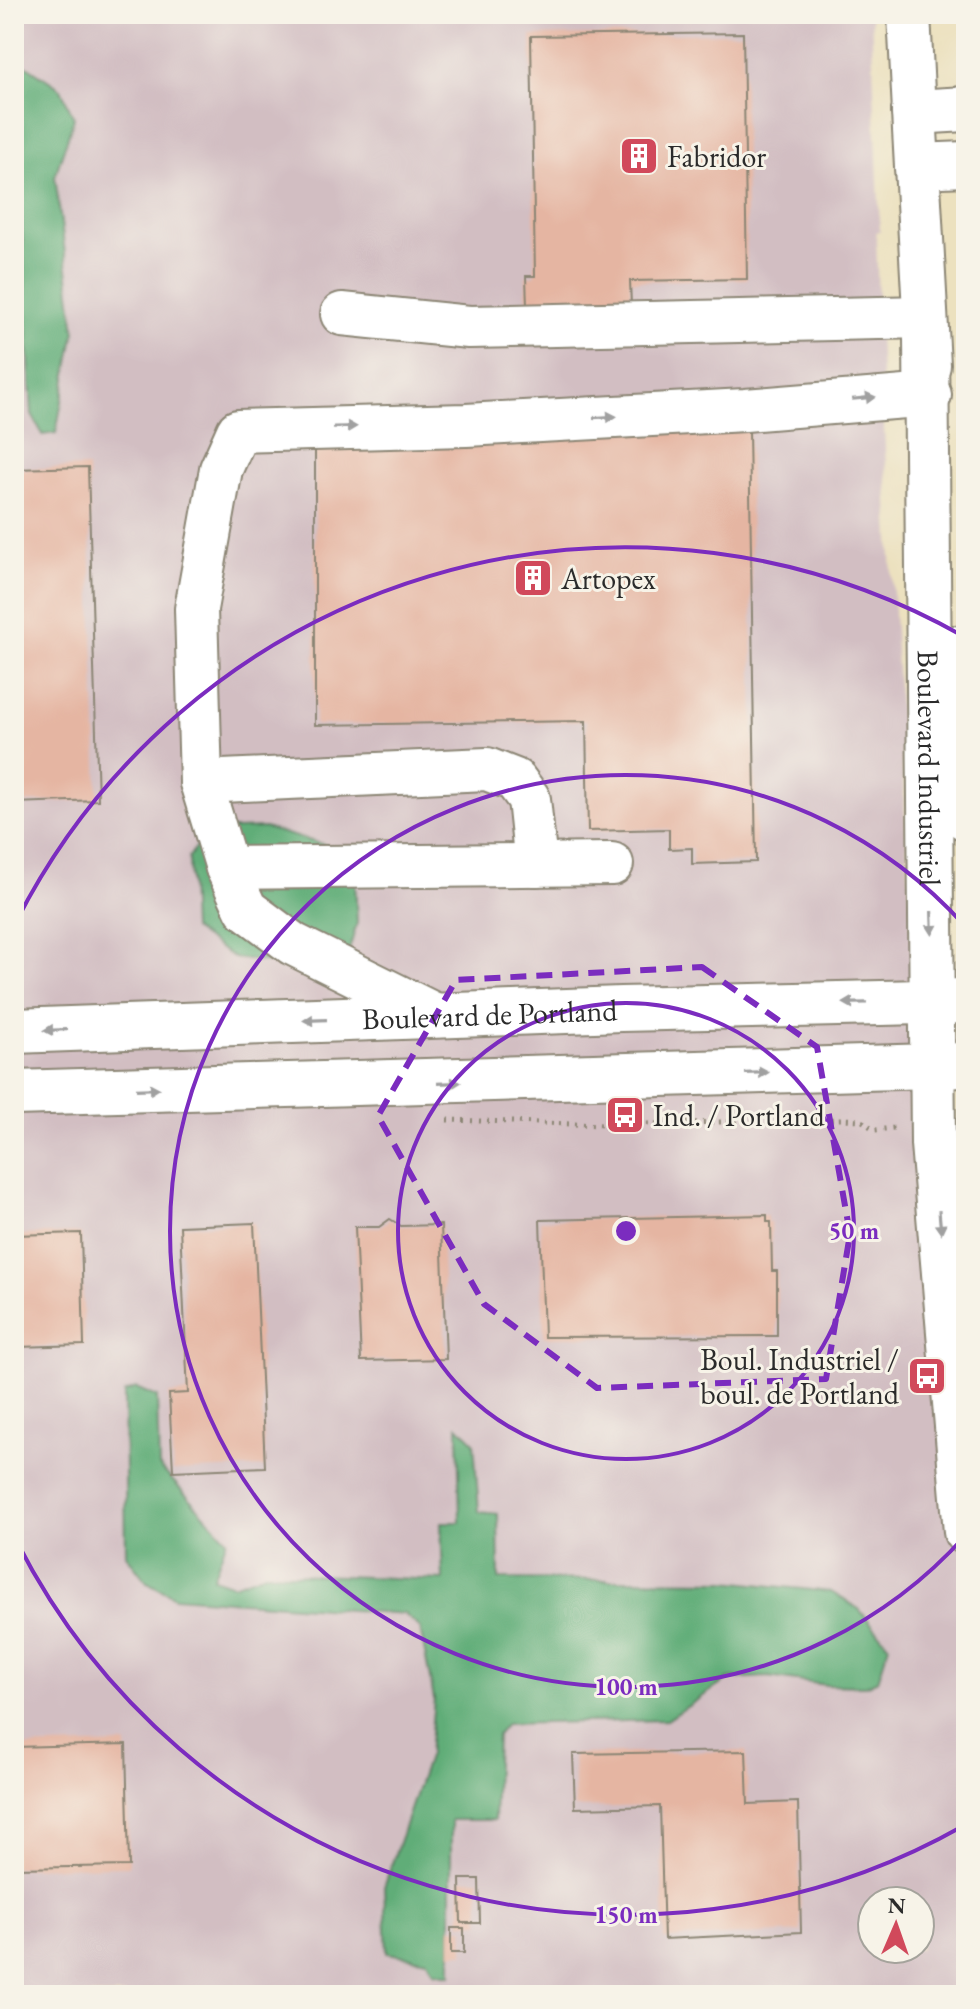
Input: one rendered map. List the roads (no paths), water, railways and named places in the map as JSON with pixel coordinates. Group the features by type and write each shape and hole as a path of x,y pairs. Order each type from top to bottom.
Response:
{"main road":[{"path":"914,112 966,109"},
{"name":"Boulevard Industriel","path":"914,112 928,395 927,745 949,1001 949,1066 933,1144 966,1532"},
{"path":"917,166 966,164"},
{"name":"Boulevard Industriel","path":"928,395 964,766 966,818"},
{"name":"Boulevard de Portland","path":"14,1031 949,1001"},
{"path":"14,1093 949,1066"}],"street":[{"name":"Boulevard Industriel","path":"909,14 914,112"},
{"path":"342,314 469,327 925,327"},
{"path":"438,1016 293,944 246,909 227,868 201,782 196,609 221,469 238,431 466,425 745,410 928,395"},
{"path":"201,782 487,769 515,780 529,799 536,865"},
{"path":"227,868 612,864"}],"place":[{"name":"Fabridor","path":"639,156"},
{"name":"Artopex","path":"533,578"},
{"name":"Ind. / Portland","path":"625,1115"},
{"name":"Boul. Industriel / boul. de Portland","path":"927,1376"}]}
